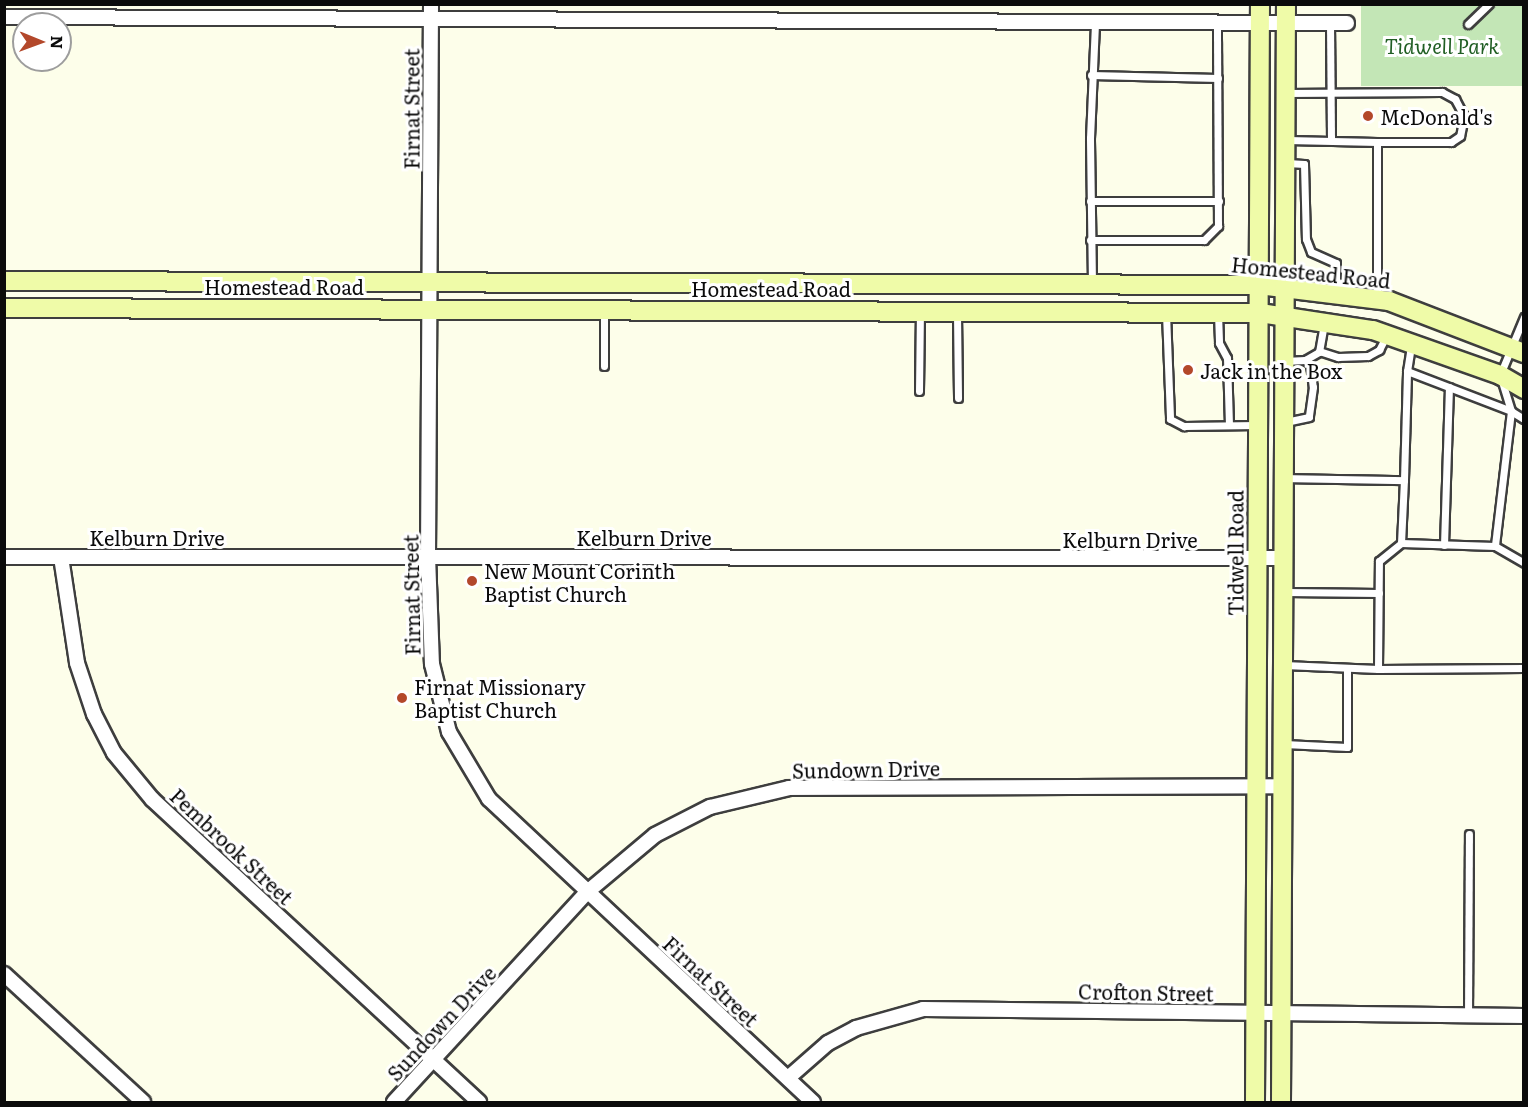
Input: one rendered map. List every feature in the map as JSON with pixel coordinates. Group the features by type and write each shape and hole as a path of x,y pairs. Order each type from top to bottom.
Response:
{"main road":[{"path":"1281,1102 1286,4"},
{"name":"Tidwell Road","path":"1256,1102 1260,14"},
{"name":"Homestead Road","path":"4,281 1258,285 1377,300 1517,350"},
{"path":"183,282 184,308"},
{"path":"824,283 827,310"},
{"path":"1045,312 1047,284"},
{"name":"Homestead Road","path":"4,308 1260,313 1386,334 1500,375 1524,389"}],"street":[{"name":"Firnat Street","path":"431,4 429,281 432,308 428,556 432,664 449,732 489,799 586,893 813,1102"},
{"path":"4,17 1217,23 1260,14 1286,23 1347,23"},
{"name":"Kelburn Drive","path":"4,557 1282,558"},
{"name":"Pembrook Street","path":"61,557 77,663 94,714 114,753 152,799 479,1102"},
{"name":"Sundown Drive","path":"394,1102 586,893 655,835 710,807 789,788 1281,786"},
{"path":"4,974 143,1102"},
{"name":"Crofton Street","path":"788,1078 828,1043 856,1028 923,1009 1524,1017"}],"lane":[{"path":"1468,24 1489,4"},
{"path":"1092,284 1091,75 1095,22"},
{"path":"1090,240 1204,240 1218,226 1217,23"},
{"path":"1330,23 1331,140"},
{"path":"1091,75 1218,78"},
{"path":"1284,140 1451,142 1460,136 1464,116 1455,99 1442,92 1285,93"},
{"path":"1377,142 1377,300"},
{"path":"1284,163 1304,164 1306,239 1311,252 1336,263 1336,295"},
{"path":"1284,194 1305,195"},
{"path":"1090,201 1219,201"},
{"path":"604,309 604,366"},
{"path":"920,311 920,391"},
{"path":"957,311 958,398"},
{"path":"1166,313 1167,414 1177,424 1184,426 1259,425"},
{"path":"1218,313 1220,343 1227,358 1229,425"},
{"path":"1495,546 1511,411 1500,375 1517,350 1524,317"},
{"path":"1283,361 1305,360 1319,351 1324,322"},
{"path":"1319,351 1338,357 1368,356 1379,350 1386,334"},
{"path":"1401,543 1407,371 1411,343"},
{"path":"1283,422 1309,417 1313,378 1305,360"},
{"path":"1407,371 1511,411 1524,419"},
{"path":"1444,545 1449,387"},
{"path":"1283,478 1404,480"},
{"path":"1378,669 1379,561 1401,543 1495,546 1524,563"},
{"path":"1282,592 1379,593"},
{"path":"1282,664 1378,669 1524,668"},
{"path":"1281,744 1347,747 1347,668"},
{"path":"1468,1017 1469,834"}],"green space":[{"name":"Tidwell Park","path":"1361,5 1523,5 1523,86 1361,86"}],"place":[{"name":"McDonald's","path":"1368,116"},
{"name":"Jack in the Box","path":"1188,370"},
{"name":"New Mount Corinth Baptist Church","path":"472,581"},
{"name":"Firnat Missionary Baptist Church","path":"402,698"}]}
